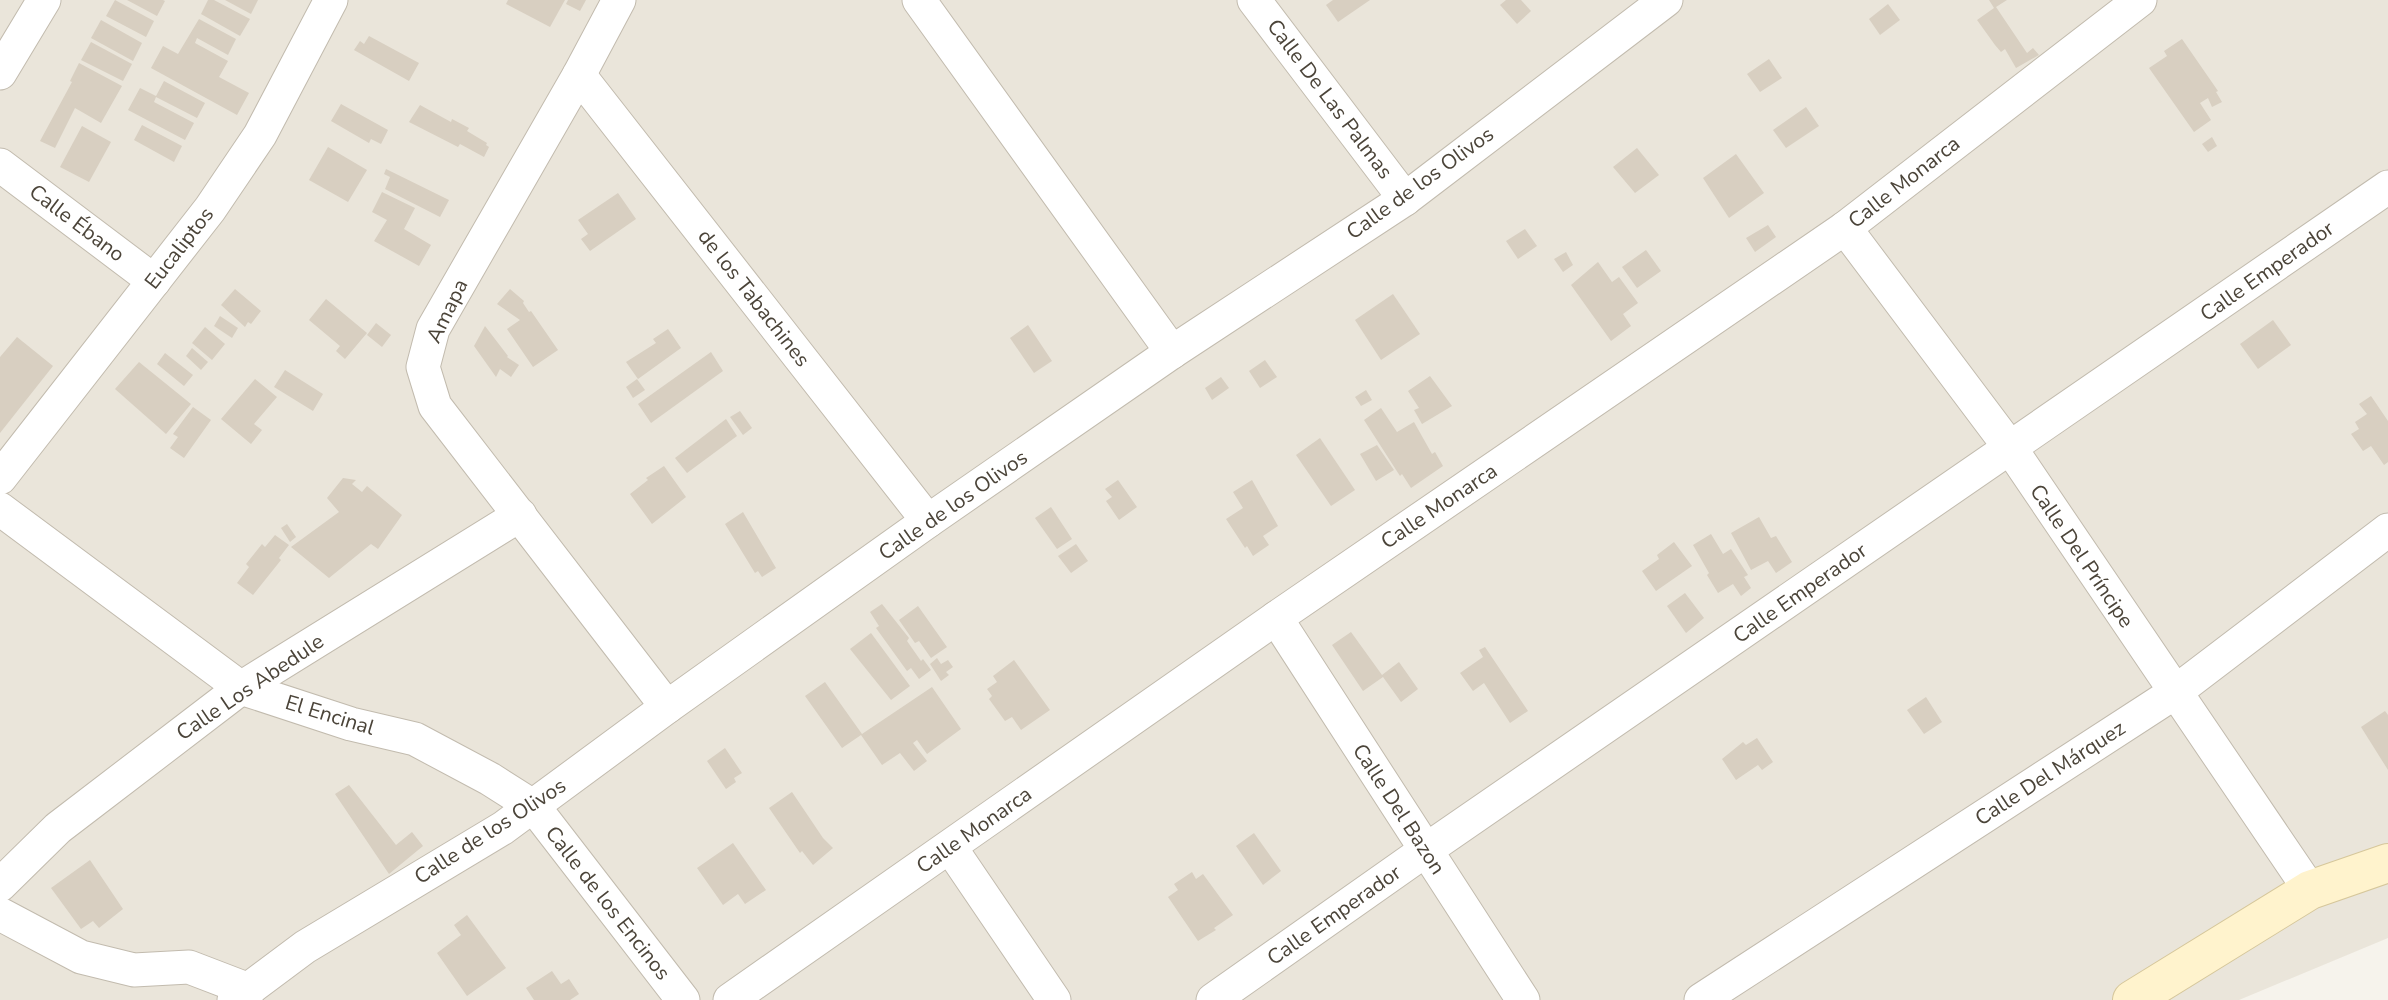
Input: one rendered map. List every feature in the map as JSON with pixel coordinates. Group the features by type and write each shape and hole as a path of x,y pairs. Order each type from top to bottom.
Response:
{"street":[{"path":"0,73 44,0"},
{"name":"Eucaliptos","path":"0,478 210,209 260,135 331,0"},
{"name":"Amapa","path":"619,0 433,329 423,367 435,406 667,707"},
{"path":"919,0 1172,352"},
{"name":"Calle De Las Palmas","path":"1254,0 1405,199"},
{"name":"Calle Monarca","path":"730,1000 1276,618 1845,228 2129,3"},
{"name":"Calle de los Olivos","path":"242,995 305,947 534,807 667,707 928,522 1172,352 1405,199 1649,5"},
{"name":"de los Tabachines","path":"579,75 928,522"},
{"name":"Calle Ébano","path":"0,165 154,281"},
{"name":"Calle Emperador","path":"1213,1000 1426,850 2388,187"},
{"name":"Calle Del Príncipe","path":"1845,228 2011,449 2309,890"},
{"name":"El Encinal","path":"0,509 241,688 351,724 415,739 490,779 534,807"},
{"name":"Calle Los Abedule","path":"0,885 58,828 241,688 520,515"},
{"name":"Calle Del Márquez","path":"1701,1000 2175,693 2388,530"},
{"name":"Calle Del Bazon","path":"1276,618 1523,1000"},
{"name":"Calle de los Encinos","path":"534,807 683,1000"},
{"path":"950,847 1054,1000"},
{"path":"2132,1000 2309,890 2388,863"},
{"path":"0,914 81,957 134,970 189,967 242,995"}],"shaded area":[{"path":"0,0 2388,0 2388,938 2239,1000 0,1000"}],"building":[{"path":"115,0 154,21 146,37 106,16"},
{"path":"127,0 163,0 165,1 157,16"},
{"path":"208,0 214,0 250,19 240,36 201,14"},
{"path":"225,0 258,0 251,14"},
{"path":"508,0 565,0 550,27 506,4"},
{"path":"568,0 586,0 580,11 566,4"},
{"path":"1333,0 1370,0 1338,22 1326,5"},
{"path":"1506,0 1521,0 1531,11 1517,24 1500,5"},
{"path":"1989,0 2007,0 1996,7 2027,53 2033,48 2039,55 2016,68 2005,49 2001,52 1977,20 1994,8"},
{"path":"1888,4 1900,20 1880,35 1869,19"},
{"path":"199,19 236,39 228,55 197,38 195,43 228,61 219,77 249,93 237,115 151,68 163,46 178,54"},
{"path":"101,20 142,43 133,61 91,38"},
{"path":"369,36 419,63 409,81 354,50 360,41 364,44"},
{"path":"2182,39 2218,91 2216,92 2222,102 2212,107 2208,98 2200,103 2211,120 2194,132 2149,68 2167,56 2164,51"},
{"path":"91,42 132,64 123,81 81,60"},
{"path":"1769,59 1782,78 1760,92 1747,74"},
{"path":"79,63 122,86 101,123 75,108 55,148 40,141 72,82 70,81"},
{"path":"164,81 205,103 197,118 156,97 154,102 194,123 185,140 128,110 140,88 156,96"},
{"path":"341,104 388,130 381,144 371,139 369,143 331,121"},
{"path":"420,105 451,122 452,119 469,128 467,131 487,143 489,147 484,157 409,122"},
{"path":"1806,107 1819,126 1786,148 1773,130"},
{"path":"142,125 182,146 174,162 134,140"},
{"path":"82,126 111,142 89,182 60,167"},
{"path":"2212,137 2217,146 2208,152 2202,144"},
{"path":"328,147 367,170 348,202 309,180"},
{"path":"1637,148 1659,175 1635,193 1613,167"},
{"path":"1736,154 1764,193 1729,218 1703,178"},
{"path":"386,169 449,200 440,217 385,189 390,177 384,174"},
{"path":"382,192 415,208 404,229 431,245 419,266 374,241 387,220 372,212"},
{"path":"618,193 636,219 590,251 581,239 588,234 578,220"},
{"path":"1768,225 1776,237 1755,252 1746,238"},
{"path":"1525,229 1537,246 1518,259 1506,241"},
{"path":"1646,250 1661,271 1637,288 1622,267"},
{"path":"1566,252 1573,265 1563,272 1554,259"},
{"path":"1598,262 1612,282 1619,277 1638,303 1623,314 1631,326 1611,341 1571,285"},
{"path":"235,289 261,311 251,324 248,322 245,327 221,305"},
{"path":"510,289 524,301 529,312 531,311 558,350 533,367 507,329 520,320 497,304"},
{"path":"1393,294 1420,334 1381,360 1355,320"},
{"path":"326,299 367,333 345,359 336,351 340,346 309,320"},
{"path":"220,316 238,328 232,338 214,326"},
{"path":"2273,320 2291,345 2258,369 2240,344"},
{"path":"376,323 391,335 382,347 367,335"},
{"path":"1028,325 1052,361 1034,373 1010,338"},
{"path":"485,326 507,357 519,365 511,377 500,369 496,377 474,346"},
{"path":"205,327 225,344 212,360 192,343"},
{"path":"668,329 681,348 638,379 626,362 656,343 653,339"},
{"path":"17,337 53,366 0,433 0,357"},
{"path":"192,348 208,362 201,370 186,356"},
{"path":"711,352 723,371 651,423 638,404"},
{"path":"165,353 193,375 184,386 157,364"},
{"path":"1265,360 1277,377 1260,388 1249,371"},
{"path":"139,362 191,404 166,434 115,389"},
{"path":"285,370 323,394 313,411 274,387"},
{"path":"1430,376 1452,406 1422,424 1414,410 1419,408 1408,391"},
{"path":"1221,377 1229,388 1212,400 1205,388"},
{"path":"255,379 277,397 254,424 262,430 251,444 221,419"},
{"path":"637,379 645,390 633,398 626,387"},
{"path":"1366,390 1372,400 1361,406 1355,397"},
{"path":"2371,396 2388,421 2388,462 2384,465 2371,446 2363,451 2351,434 2359,429 2355,422 2367,414 2359,404"},
{"path":"193,407 211,420 184,458 170,448 178,437 173,434"},
{"path":"1381,408 1397,432 1414,422 1432,454 1435,452 1443,466 1411,488 1402,474 1400,476 1364,420"},
{"path":"740,411 752,428 743,435 730,417"},
{"path":"726,419 737,436 687,473 675,458"},
{"path":"1320,438 1355,490 1331,506 1296,455"},
{"path":"1377,445 1394,470 1376,481 1360,454"},
{"path":"664,466 686,497 652,524 630,494 648,480 646,478"},
{"path":"343,478 356,480 352,484 362,492 367,486 402,515 378,549 371,544 329,578 291,547 339,512 327,498"},
{"path":"1118,480 1137,507 1119,520 1106,501 1112,497 1105,489"},
{"path":"1252,480 1278,526 1263,536 1269,545 1253,556 1226,519 1243,508 1233,492"},
{"path":"1051,507 1072,539 1057,549 1035,518"},
{"path":"743,512 776,568 762,577 758,571 755,573 725,524"},
{"path":"1759,517 1771,538 1776,536 1792,562 1776,573 1768,561 1751,570 1731,533"},
{"path":"287,524 296,537 290,542 281,528"},
{"path":"1711,534 1723,554 1731,549 1748,575 1744,577 1751,588 1741,596 1733,584 1718,593 1707,575 1709,573 1693,545"},
{"path":"275,535 289,545 279,558 281,560 253,595 237,583 249,567 246,564 262,544 265,547"},
{"path":"1674,542 1692,566 1656,591 1642,571 1659,559 1657,555"},
{"path":"1076,544 1088,561 1071,573 1058,556"},
{"path":"1685,593 1704,618 1686,633 1667,606"},
{"path":"882,604 909,638 907,641 921,661 923,659 931,670 919,679 911,668 907,671 876,628 879,626 870,612"},
{"path":"918,606 947,647 931,658 919,641 915,643 899,620"},
{"path":"1351,632 1382,675 1399,662 1418,689 1401,702 1383,677 1363,691 1332,645"},
{"path":"871,633 910,686 891,700 850,649"},
{"path":"1485,647 1528,711 1510,723 1484,683 1473,691 1460,673 1483,657 1479,650"},
{"path":"937,658 941,664 948,660 953,667 946,672 949,675 941,681 930,664"},
{"path":"1014,660 1050,710 1021,730 1012,717 1005,721 989,699 992,696 987,689 997,682 993,676"},
{"path":"825,682 862,734 932,687 961,729 927,754 917,740 913,743 927,761 914,771 900,753 882,765 861,735 842,748 805,696"},
{"path":"1926,697 1942,722 1924,734 1907,710"},
{"path":"2385,711 2388,715 2388,770 2361,727"},
{"path":"1757,738 1773,762 1762,770 1758,765 1736,780 1722,759 1743,742 1746,745"},
{"path":"725,748 742,773 734,778 736,782 726,789 707,761"},
{"path":"349,785 396,845 412,832 423,846 389,874 335,794"},
{"path":"792,792 823,838 833,848 813,865 802,851 800,853 769,808"},
{"path":"1254,833 1281,871 1263,885 1236,846"},
{"path":"733,843 766,890 745,904 738,894 723,905 697,868"},
{"path":"90,860 123,909 99,928 93,921 81,929 51,888"},
{"path":"1192,872 1196,879 1203,874 1233,915 1198,941 1168,897 1178,890 1174,884"},
{"path":"467,915 506,968 467,996 437,953 461,935 454,925"},
{"path":"552,971 561,984 569,979 579,994 570,1000 534,1000 526,988"}]}
